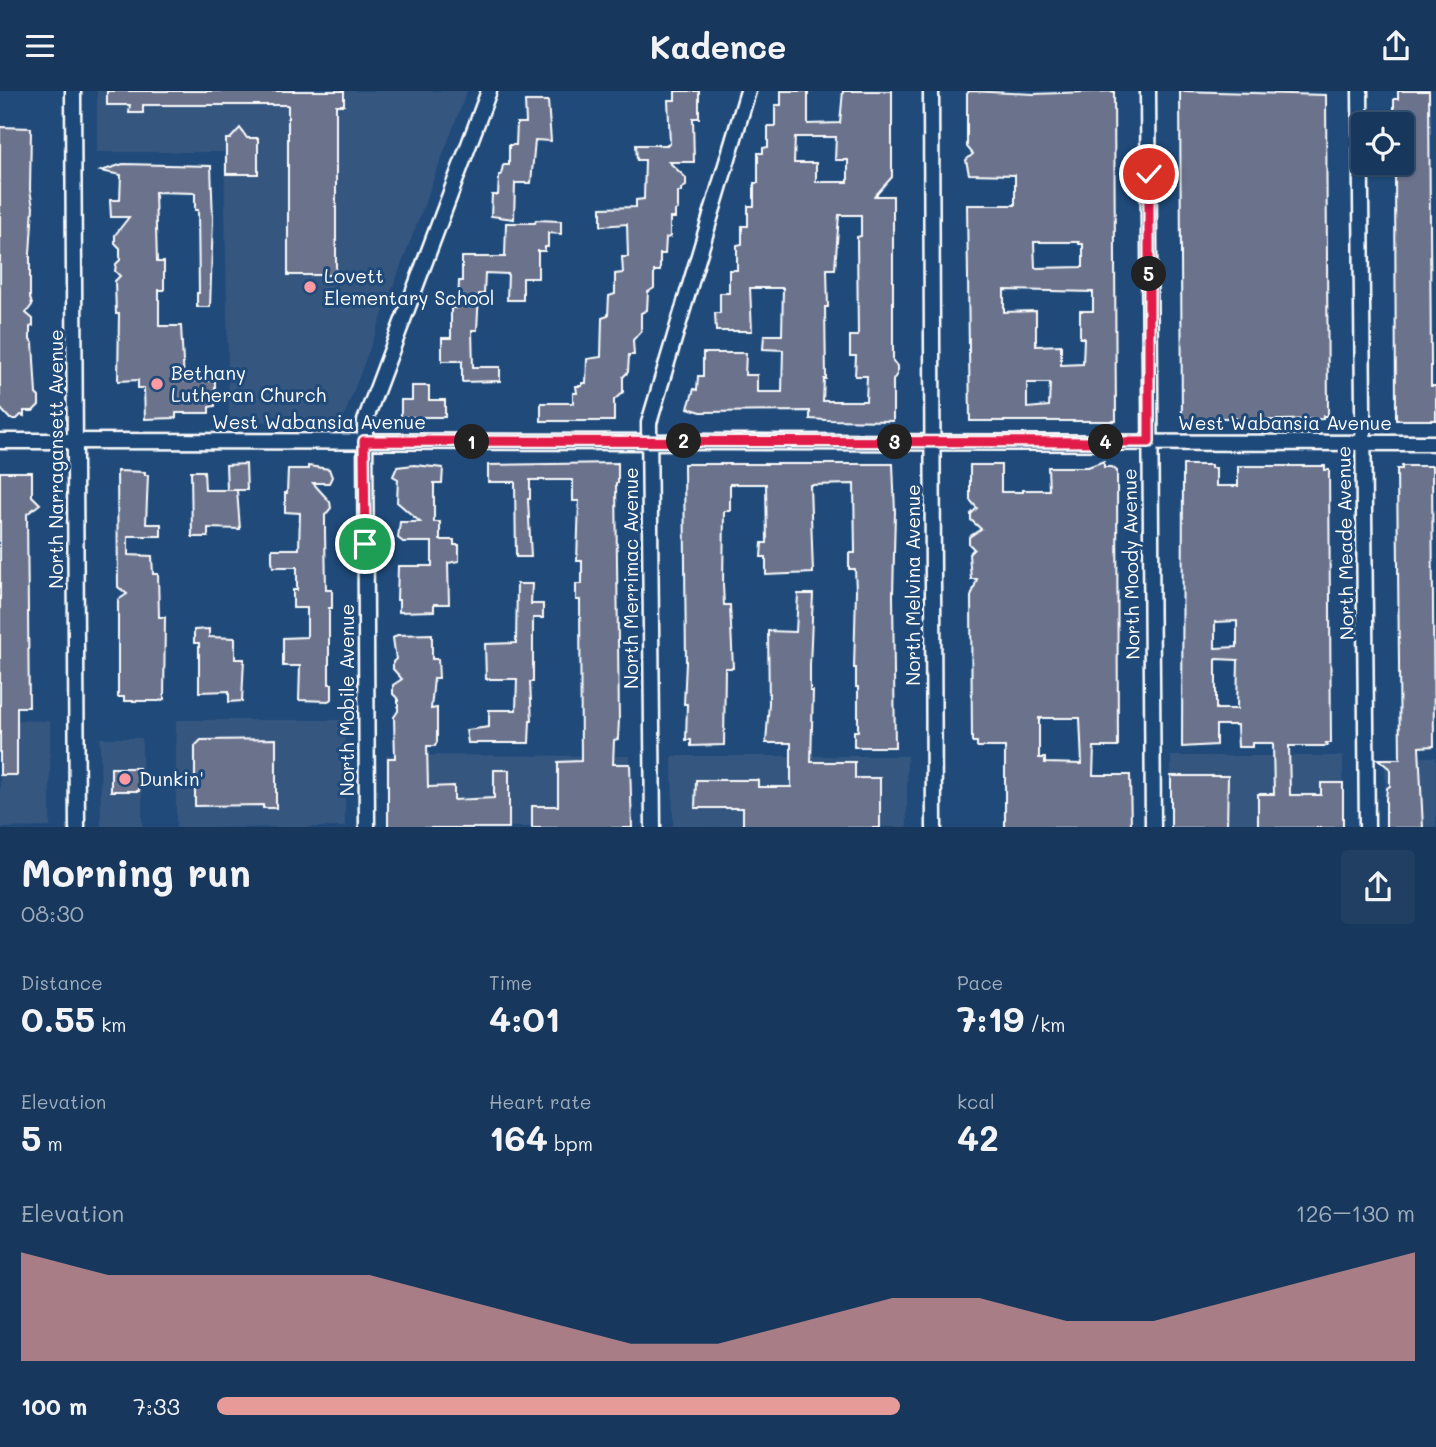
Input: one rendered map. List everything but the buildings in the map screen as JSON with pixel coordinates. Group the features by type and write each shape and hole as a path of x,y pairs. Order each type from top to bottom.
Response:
{"street":[{"name":"North Narragansett Avenue","path":"73,91 77,827"},
{"name":"North Mobile Avenue","path":"367,827 365,421 489,91"},
{"name":"North Merrimac Avenue","path":"653,827 649,423 748,91"},
{"name":"North Melvina Avenue","path":"931,91 934,827"},
{"name":"North Moody Avenue","path":"1148,91 1153,827"},
{"name":"North Meade Avenue","path":"1360,91 1367,827"},
{"name":"West Wabansia Avenue","path":"0,441 1436,443"}],"shaded area":[{"name":"Lovett Elementary School","path":"97,91 467,91 342,422 229,422 224,152 97,152"},
{"path":"0,720 50,721 50,827 0,827"},
{"path":"176,720 345,720 345,827 176,827"},
{"path":"100,738 142,738 142,827 101,827"},
{"path":"386,755 630,756 631,827 387,827"},
{"path":"672,756 907,756 907,827 673,827"},
{"path":"1171,756 1343,756 1343,827 1171,827"},
{"path":"1385,757 1436,757 1436,827 1386,827"}],"place":[{"name":"Lovett Elementary School","path":"310,287"},
{"name":"Bethany Lutheran Church","path":"157,384"},
{"name":"Dunkin'","path":"125,779"}],"route":[{"path":"365,544 364,441 1149,442 1149,174"}]}
